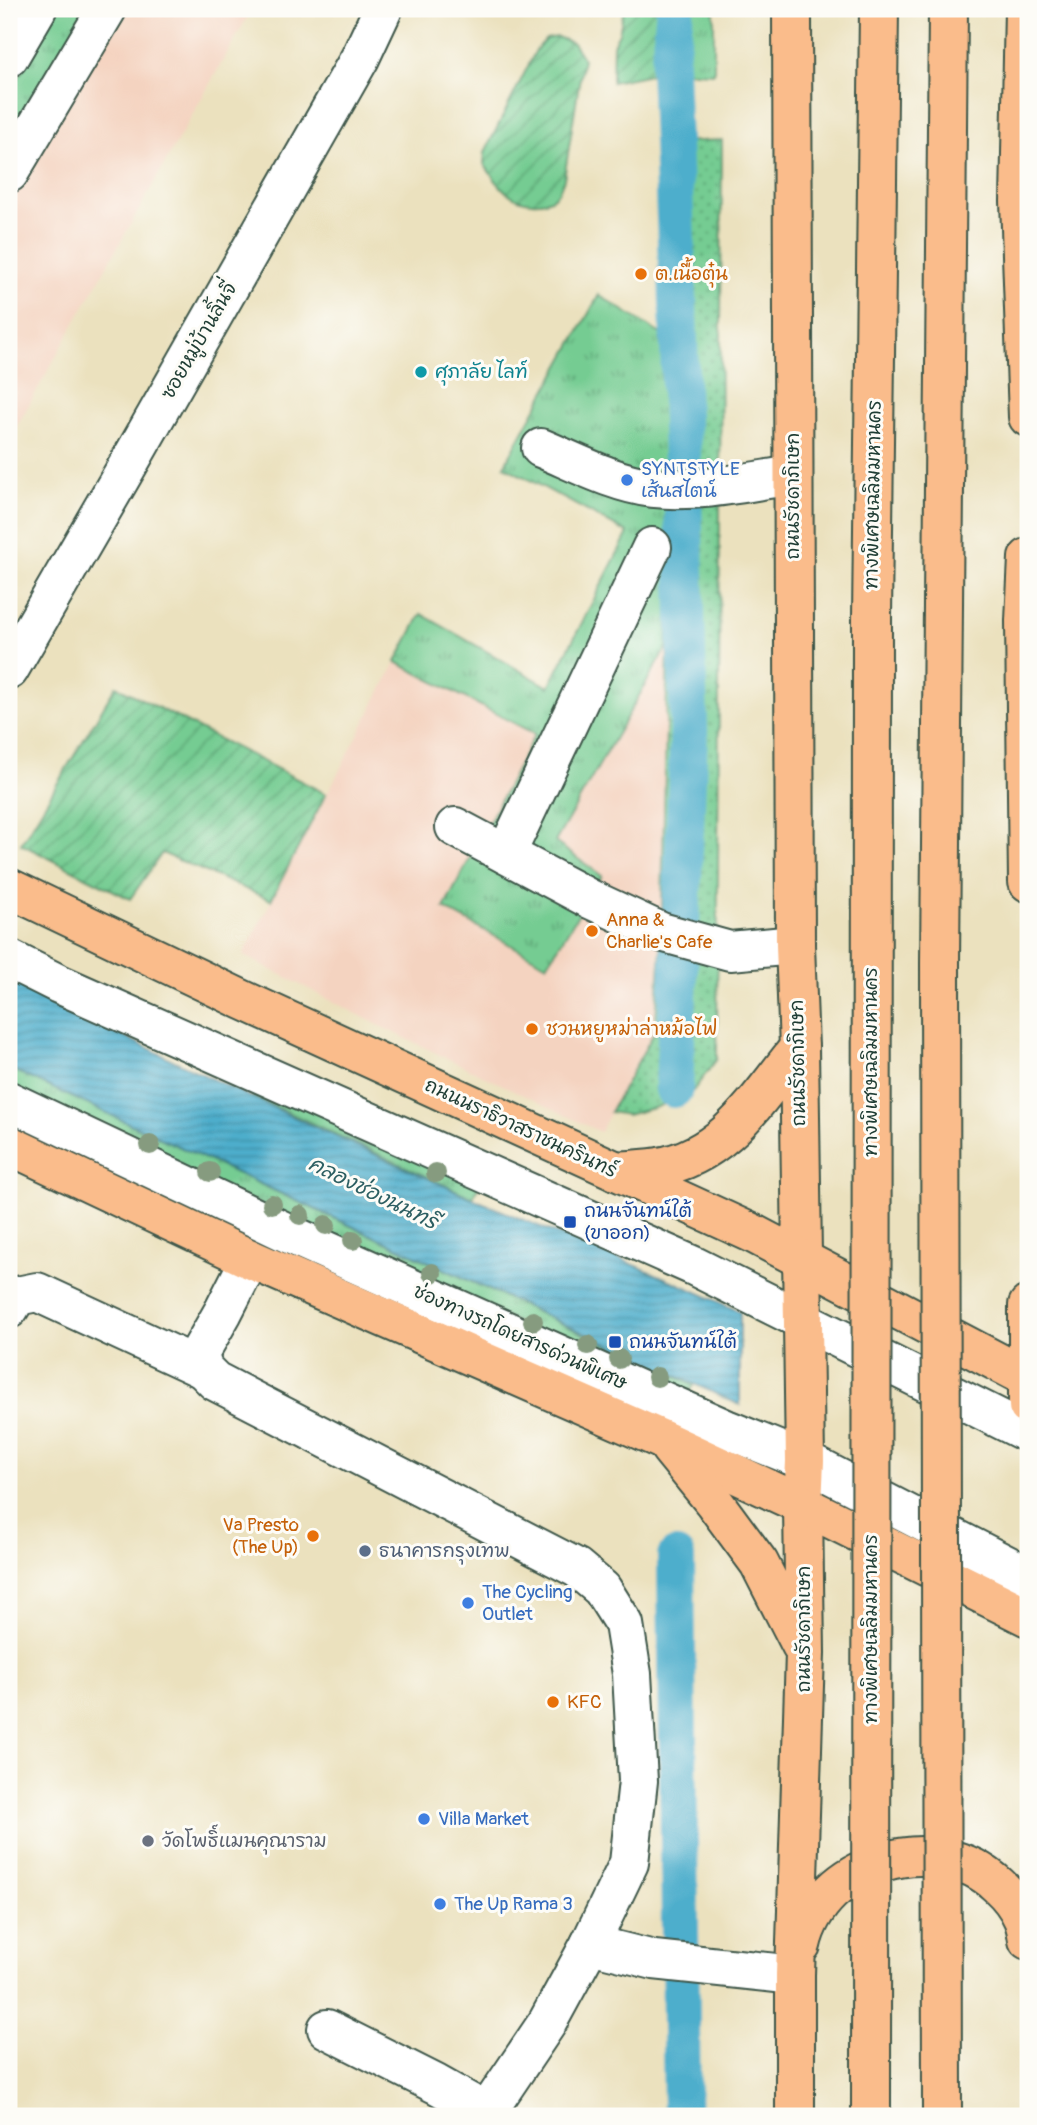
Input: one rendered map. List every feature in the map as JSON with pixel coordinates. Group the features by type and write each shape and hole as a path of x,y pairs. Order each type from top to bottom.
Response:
{"main road":[{"name":"ถนนรัชดาภิเษก","path":"792,9 795,945 805,1461 805,1653 795,1975 795,2116"},
{"name":"ทางพิเศษเฉลิมมหานคร","path":"871,2116 872,617 880,9"},
{"path":"942,2116 940,963 948,9"},
{"path":"1024,9 1020,201 1028,417"},
{"path":"1028,558 1028,882"},
{"name":"ถนนนราธิวาสราชนครินทร์","path":"9,888 243,1000 752,1233 1028,1387"},
{"path":"616,1171 662,1167 702,1152 719,1142 744,1118 799,1048"},
{"path":"9,1144 250,1258 663,1440 803,1505 1028,1617"},
{"path":"1028,1305 1028,1387"},
{"path":"663,1440 759,1563 805,1653"},
{"path":"795,1975 804,1933 827,1896 861,1870 902,1856 944,1857 985,1873 1008,1894 1023,1918 1028,1940"}],"street":[{"path":"9,57 37,9"},
{"path":"9,173 107,9"},
{"name":"ซอยหมู่บ้านลิ้นจี่","path":"9,670 360,58 383,9"},
{"path":"541,448 607,476 653,488 717,487 793,475"},
{"path":"506,854 652,547"},
{"path":"455,827 590,899 675,937 730,951 795,945"},
{"path":"9,959 59,984 729,1282 1028,1433"},
{"name":"ช่องทางรถโดยสารด่วนพิเศษ","path":"9,1101 294,1236 726,1429 805,1461 1028,1576"},
{"path":"203,1369 199,1354 250,1258"},
{"path":"9,1309 17,1296 37,1292 203,1369 215,1381 577,1568 602,1589 624,1624 632,1674 638,1781 629,1863 590,1944 547,2023 495,2100 486,2108 477,2107 327,2029"},
{"path":"590,1944 654,1960 795,1975"}],"shaded area":[{"path":"9,9 252,9 9,440"},
{"path":"667,647 661,948 655,1031 600,1132 382,1027 243,955 396,662 535,734 444,908 555,842"}],"green space":[{"path":"57,9 87,9 9,144 9,94"},
{"path":"624,9 659,9 656,73 612,82 613,45 619,33"},
{"path":"655,9 714,9 714,73 656,73"},
{"path":"557,37 573,43 583,58 564,179 558,193 546,201 520,200 499,184 484,164 485,152 536,50 546,39"},
{"path":"722,140 717,1059 693,1091 657,1107 627,1115 610,1112 655,1031 661,948 679,142"},
{"path":"599,295 675,343 667,647 555,842 602,876 547,965 444,908 535,734 396,662 421,614 549,687 628,533 504,466"},
{"path":"116,686 326,794 271,900 162,853 130,899 21,844"},
{"path":"9,1068 694,1385 686,1400 9,1089"},
{"path":"258,1079 482,1179 473,1198 253,1096"}],"water":[{"name":"คลองช่องนนทรี","path":"9,979 348,1142 740,1312 740,1405 9,1068"}],"waterway":[{"path":"674,1089 689,731 669,69 675,9"},
{"path":"676,1557 682,2116"}],"place":[{"name":"ต.เนื้อตุ๋น","path":"641,274"},
{"name":"ศุภาลัย ไลท์","path":"421,372"},
{"name":"SYNTSTYLE เส้นสไตน์","path":"627,480"},
{"name":"Anna & Charlie's Cafe","path":"592,931"},
{"name":"ชวนหยูหม่าล่าหม้อไฟ","path":"532,1029"},
{"name":"ถนนจันทน์ใต้ (ขาออก)","path":"570,1222"},
{"name":"ถนนจันทน์ใต้","path":"615,1342"},
{"name":"Va Presto (The Up)","path":"313,1536"},
{"name":"ธนาคารกรุงเทพ","path":"365,1551"},
{"name":"The Cycling Outlet","path":"468,1603"},
{"name":"KFC","path":"553,1702"},
{"name":"Villa Market","path":"424,1819"},
{"name":"วัดโพธิ์แมนคุณาราม","path":"148,1841"},
{"name":"The Up Rama 3","path":"440,1904"}]}
